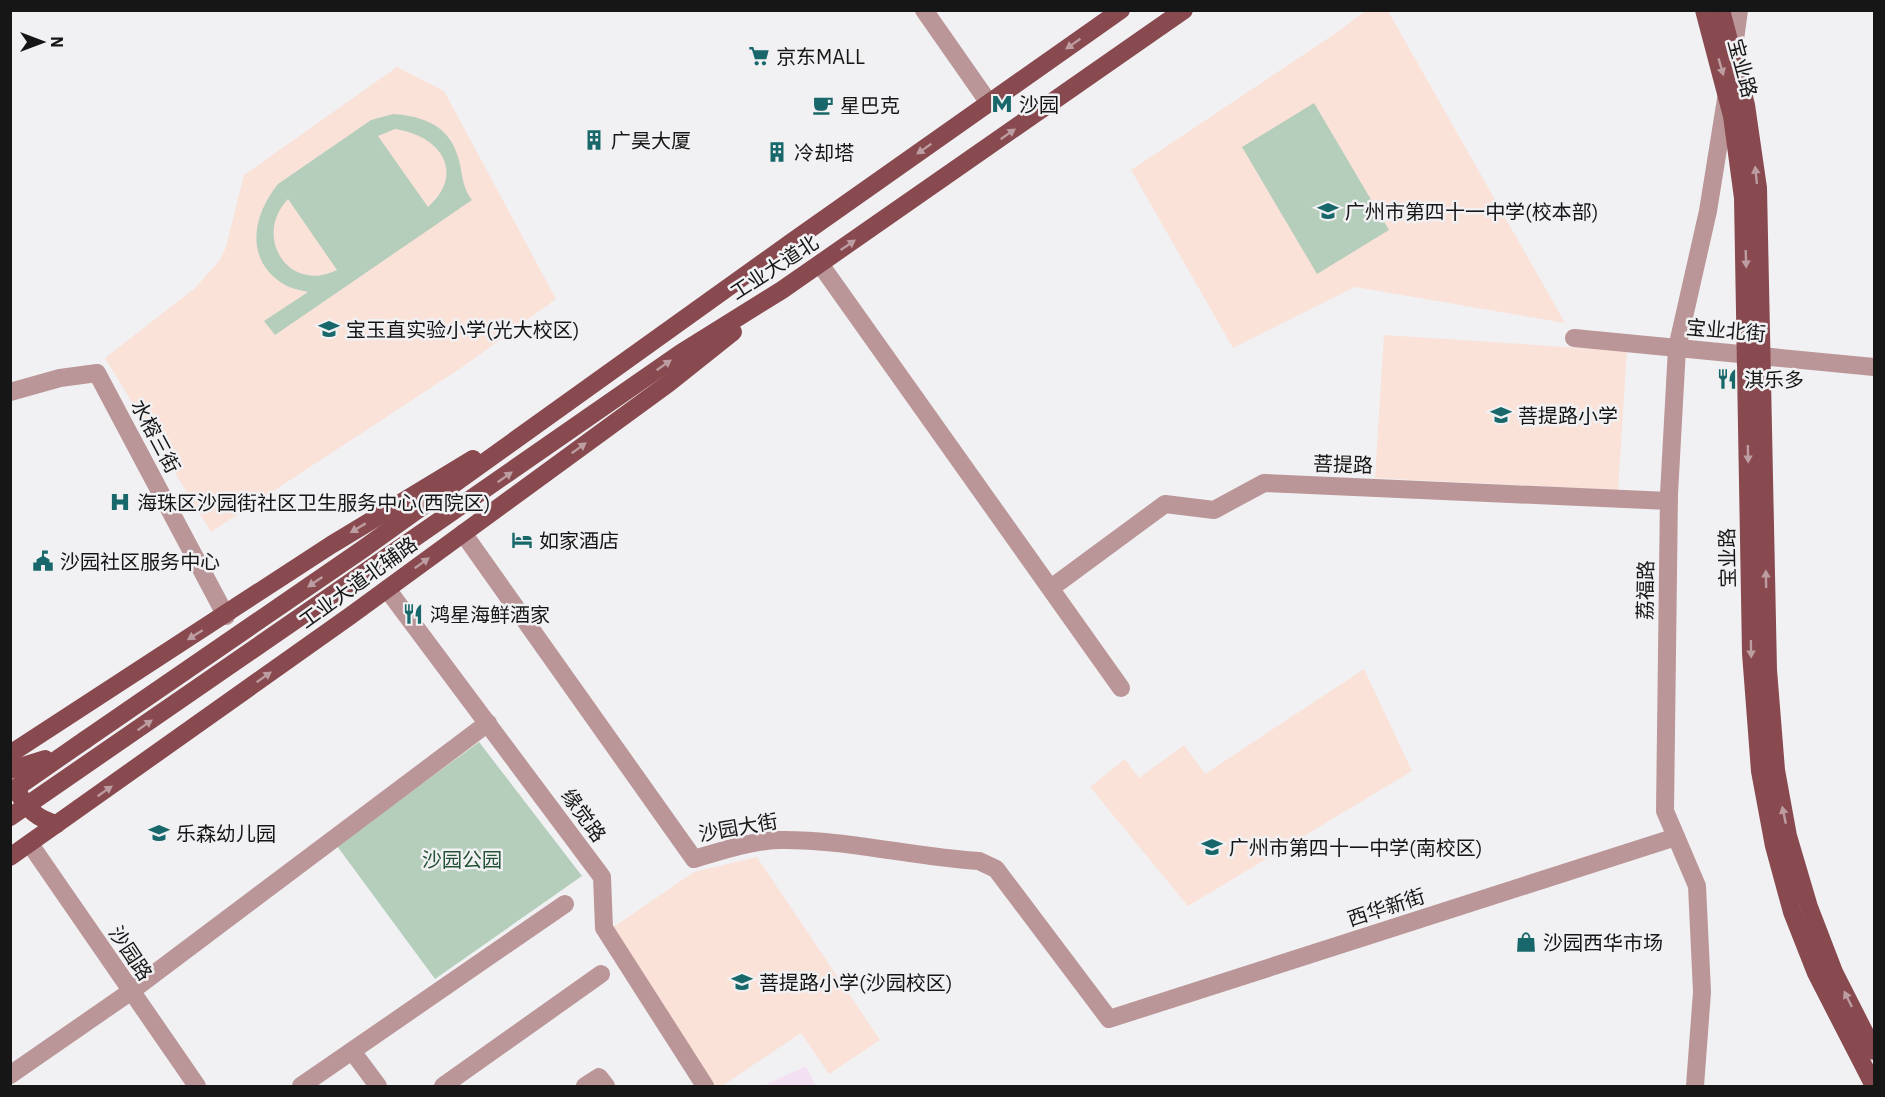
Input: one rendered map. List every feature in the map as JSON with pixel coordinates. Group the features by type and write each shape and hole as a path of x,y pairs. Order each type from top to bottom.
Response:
{"main road":[{"name":"工业大道北","path":"84,740 363,549 1121,10"},
{"name":"工业大道北","path":"10,818 681,353 820,264 1184,10"},
{"name":"宝业路","path":"1704,10 1727,93 1739,151 1755,356 1768,670 1778,780 1799,877 1820,939 1875,1051"},
{"name":"宝业路","path":"1721,10 1753,146 1758,188 1751,654 1755,737 1766,806 1782,880 1803,943 1874,1086"},
{"name":"工业大道北辅路","path":"10,857 387,589 669,383 782,290"},
{"name":"工业大道北辅路","path":"11,759 331,545 467,462 536,427"},
{"path":"57,824 40,819 30,812 15,786 11,759 36,763 84,740"},
{"path":"10,792 84,740"}],"street":[{"path":"924,10 989,103"},
{"path":"1733,54 1739,10"},
{"name":"荔福路","path":"1695,1086 1702,992 1697,886 1665,812 1669,501 1677,348 1708,212 1727,93"},
{"path":"820,264 1121,688"},
{"name":"宝业北街","path":"1574,338 1875,367"},
{"name":"水榕三街","path":"10,392 60,378 97,373 226,616"},
{"name":"菩提路","path":"1051,588 1165,504 1214,510 1264,483 1669,501"},
{"name":"沙园大街","path":"463,533 694,859 731,848 777,840 832,843 955,860 979,861 996,869 1109,1019"},
{"name":"缘觉路","path":"387,589 602,877 604,928 700,1084"},
{"path":"10,1075 130,992 488,723"},
{"name":"西华新街","path":"1109,1019 1676,837"},
{"name":"沙园路","path":"30,844 197,1086"},
{"path":"301,1086 565,904"},
{"path":"443,1086 601,974"},
{"path":"351,1051 378,1086"},
{"path":"585,1086 599,1077 606,1086"}],"shaded area":[{"name":"广州市第四十一中学(校本部)","path":"1365,11 1388,11 1565,323 1355,287 1233,348 1131,170 1336,33"},
{"name":"宝玉直实验小学(光大校区)","path":"397,67 444,91 556,299 461,368 211,532 105,358 195,288 219,261 226,247 244,175"},
{"name":"菩提路小学","path":"1384,335 1627,351 1618,490 1375,478"},
{"name":"广州市第四十一中学(南校区)","path":"1364,669 1412,771 1188,906 1090,787 1125,759 1139,778 1184,745 1205,774"},
{"name":"菩提路小学(沙园校区)","path":"757,857 880,1040 829,1074 801,1033 722,1086 714,1086 609,930 694,872"},
{"path":"806,1066 816,1086 763,1086"}],"green space":[{"path":"1314,103 1389,230 1317,274 1242,147"},
{"path":"393,114 404,115 424,120 441,130 454,146 464,184 472,200 275,335 264,321 308,292 285,285 263,264 256,238 262,210 278,184 371,120","holes":["395,129 424,139 443,157 446,169 445,181 440,194 428,207 378,136","288,199 337,270 320,275 304,274 291,268 281,258 275,244 274,230 278,214"]},
{"name":"沙园公园","path":"479,742 582,876 435,979 337,846"}],"place":[{"name":"京东MALL","path":"759,56"},
{"name":"沙园","path":"1002,104"},
{"name":"星巴克","path":"823,105"},
{"name":"广昊大厦","path":"594,140"},
{"name":"冷却塔","path":"777,152"},
{"name":"广州市第四十一中学(校本部)","path":"1328,211"},
{"name":"宝玉直实验小学(光大校区)","path":"329,329"},
{"name":"淇乐多","path":"1727,379"},
{"name":"菩提路小学","path":"1501,415"},
{"name":"海珠区沙园街社区卫生服务中心(西院区)","path":"120,502"},
{"name":"如家酒店","path":"522,540"},
{"name":"沙园社区服务中心","path":"43,561"},
{"name":"鸿星海鲜酒家","path":"413,614"},
{"name":"乐森幼儿园","path":"159,833"},
{"name":"广州市第四十一中学(南校区)","path":"1212,847"},
{"name":"沙园西华市场","path":"1526,942"},
{"name":"菩提路小学(沙园校区)","path":"742,982"}]}
